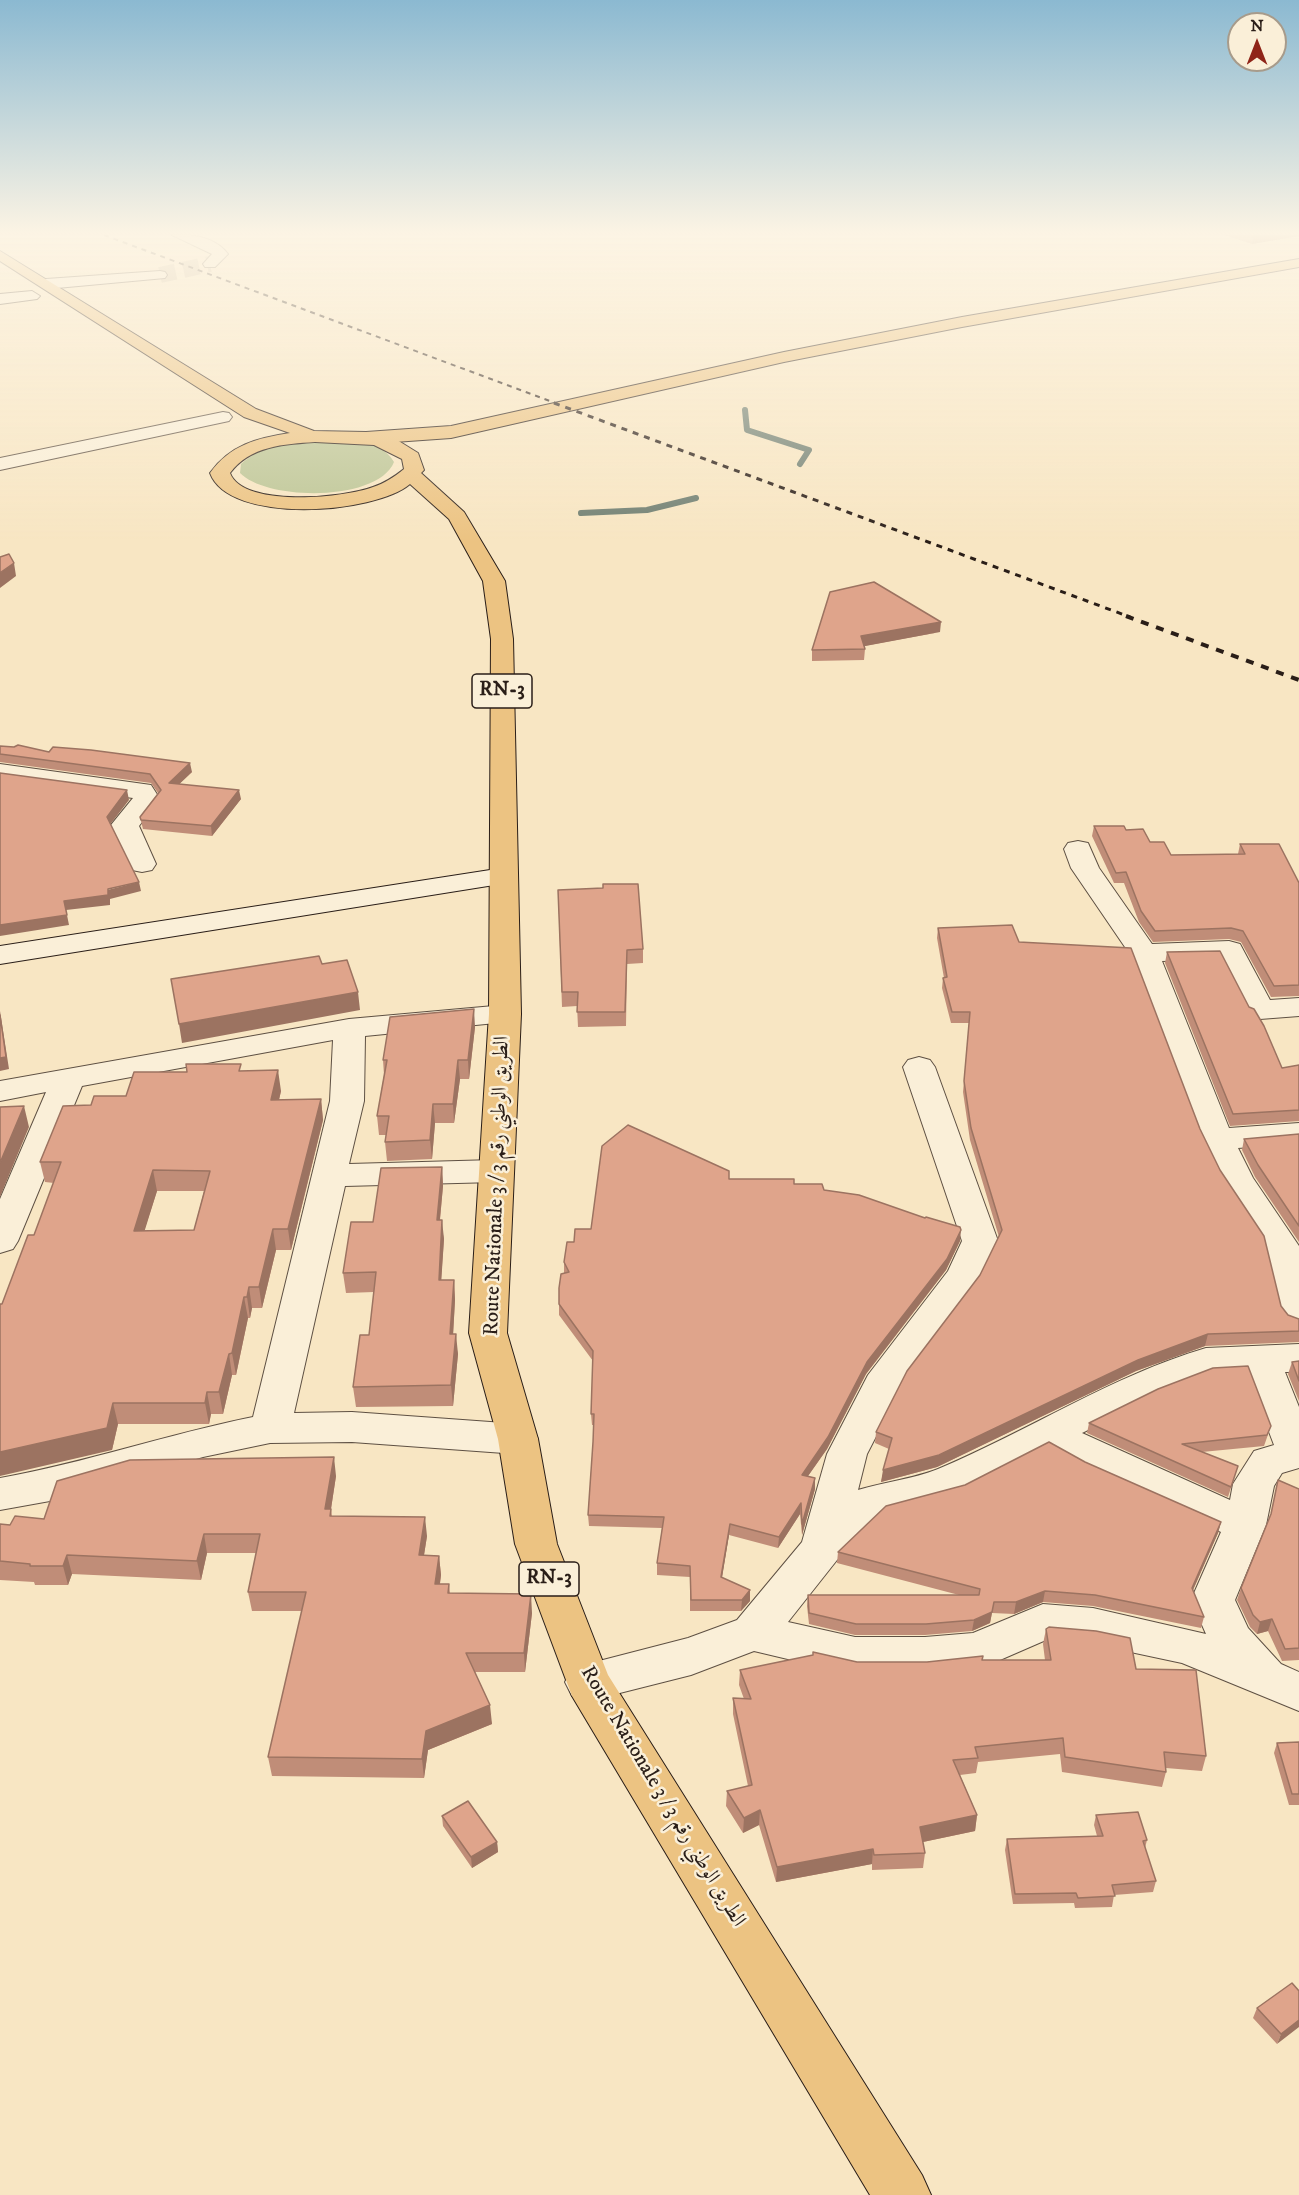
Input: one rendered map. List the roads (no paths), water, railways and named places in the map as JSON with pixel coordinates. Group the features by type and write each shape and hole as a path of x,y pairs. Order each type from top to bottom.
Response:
{"main road":[{"path":"99,337 214,409 229,430 227,461 220,473 225,484 242,494 269,501 303,503 360,499 408,504 457,516"},
{"path":"130,337 250,413 315,436"},
{"path":"227,461 253,447 315,436 366,438 451,432 886,337"},
{"path":"339,501 377,493 404,481 432,453 447,445 585,409 805,360 929,337"},
{"path":"366,438 405,451 414,463 412,472"},
{"name":"RN-3","path":"412,472 457,516"},
{"name":"Route Nationale 3 / الطريق الوطني رقم 3","path":"457,516 494,581 502,639 505,1014 488,1333 518,1439 536,1544 588,1682 902,2195"}],"street":[{"path":"0,464 229,430"},
{"path":"0,772 142,792 147,800 125,825 142,864"},
{"path":"1078,849 1084,868 1144,953 1217,1139 1236,1180 1281,1246 1299,1316"},
{"path":"0,955 503,876"},
{"path":"1144,953 1229,950 1260,1010 1299,1007"},
{"path":"0,1091 349,1028 505,1014"},
{"path":"270,1428 346,1101 349,1028"},
{"path":"822,1548 848,1454 888,1375 964,1276 980,1241 919,1067"},
{"path":"0,1241 69,1077"},
{"path":"1217,1139 1299,1133"},
{"path":"330,1175 495,1171"},
{"path":"588,1682 691,1656 753,1633 822,1548 871,1502 947,1483 1141,1387 1206,1362 1280,1359 1298,1453 1268,1462 1254,1484 1245,1524 1213,1600 1231,1640 1285,1687"},
{"path":"0,1494 50,1485 203,1442 270,1428 352,1426 518,1439"},
{"path":"1047,1433 1098,1460 1245,1524"},
{"path":"753,1633 855,1656 925,1656 977,1651 1043,1622 1093,1626 1188,1646 1285,1687"}],"waterway":[{"path":"745,410 747,430 809,450 800,464"},
{"path":"581,513 647,510 696,498"}],"railway":[{"path":"379,337 558,404"},
{"path":"554,403 1130,617"},
{"path":"1126,616 1299,680"}]}
